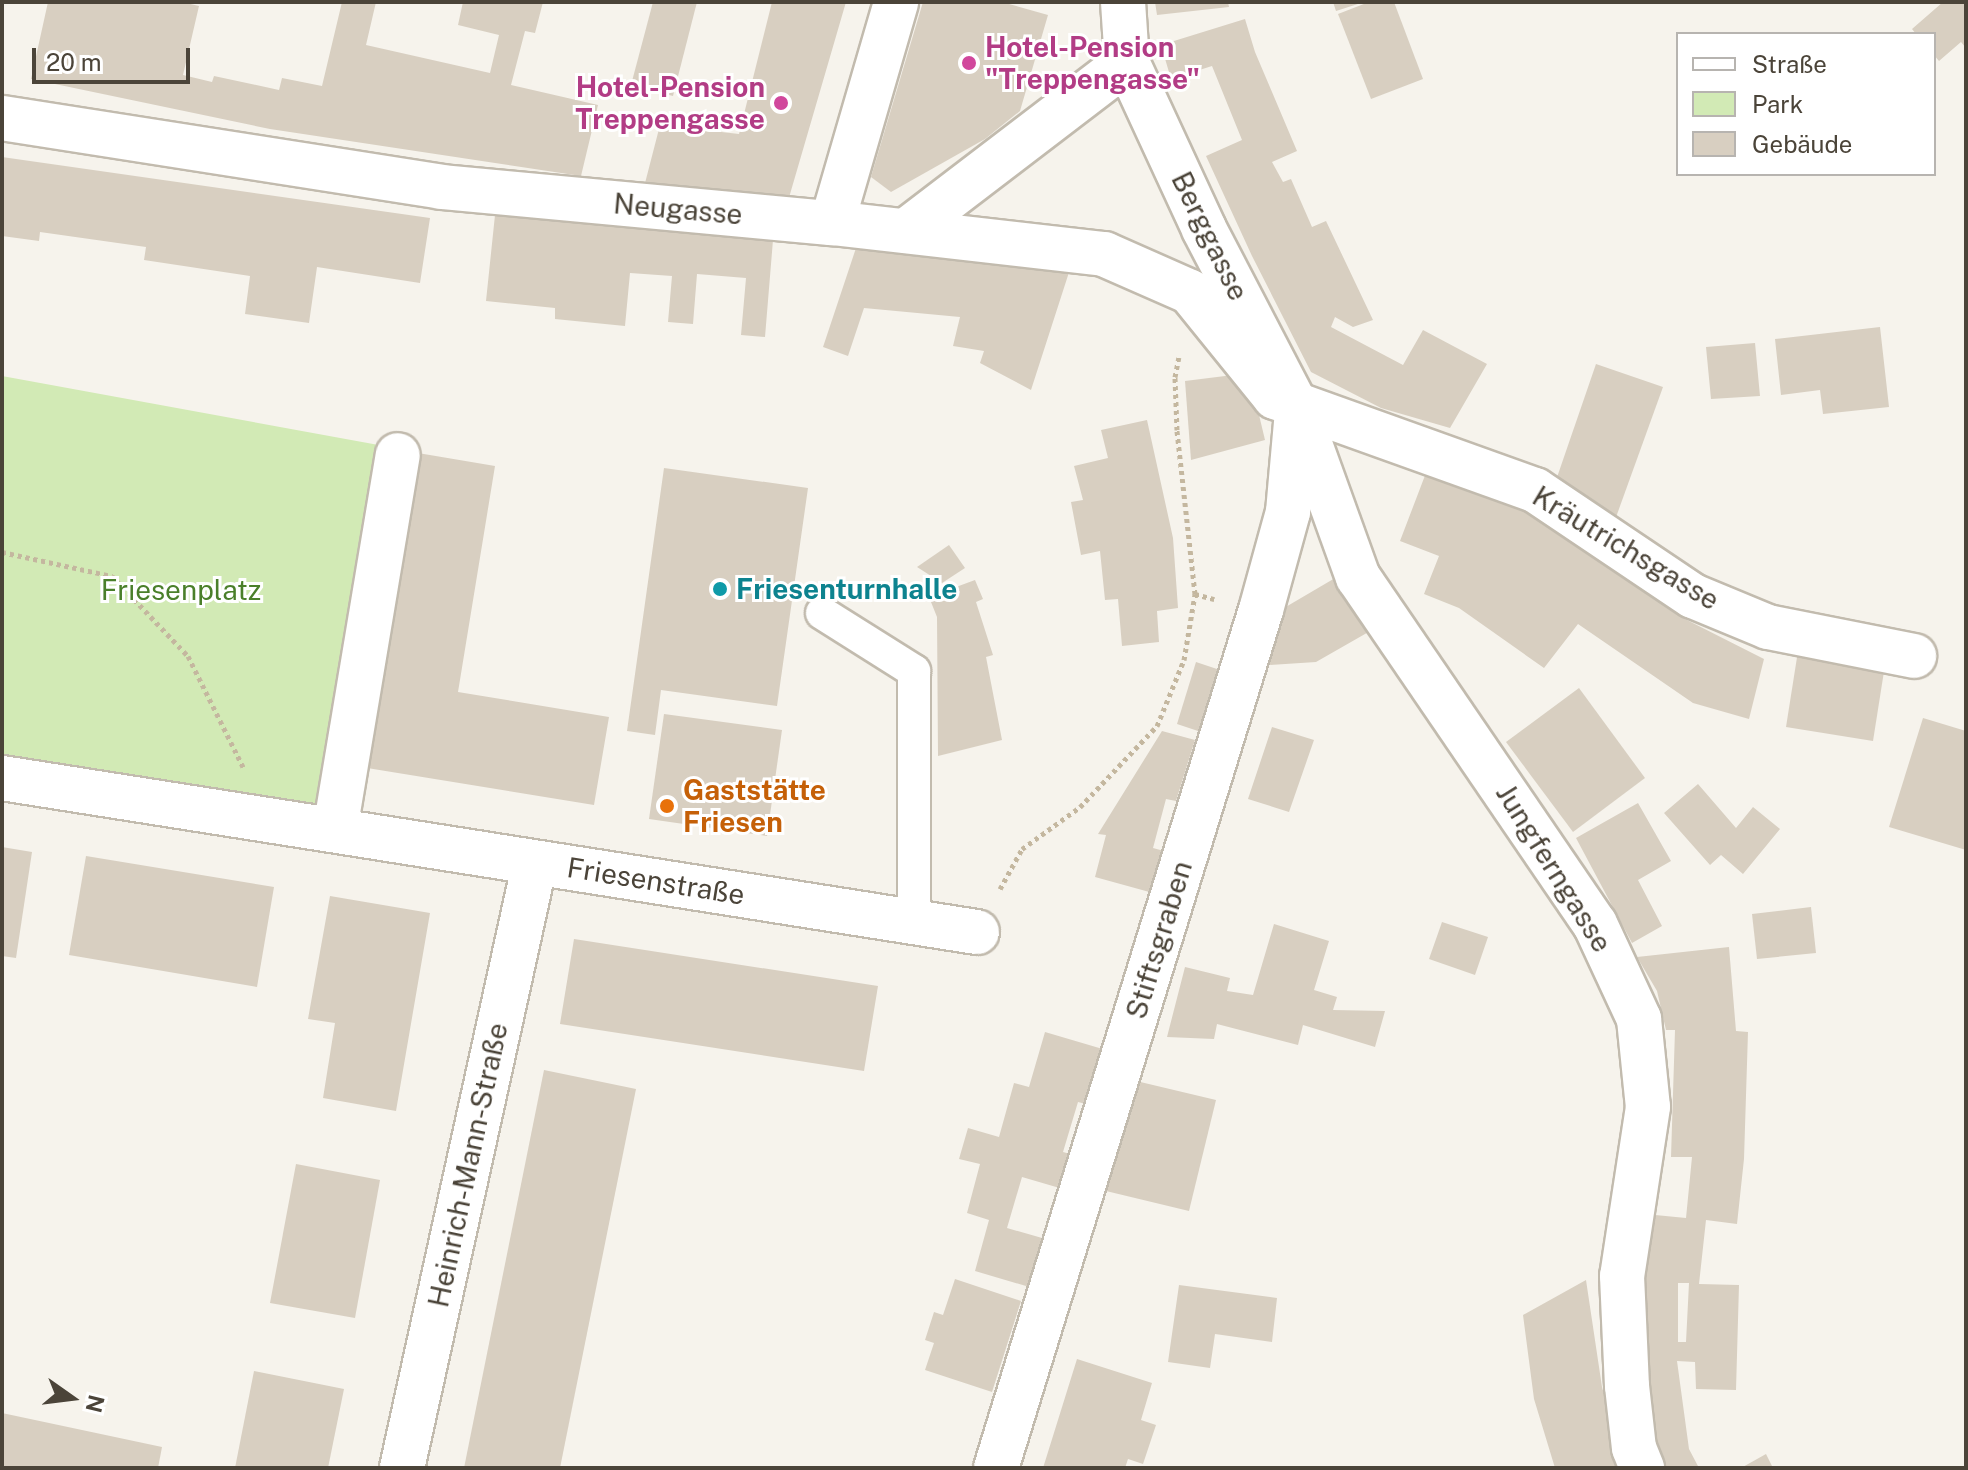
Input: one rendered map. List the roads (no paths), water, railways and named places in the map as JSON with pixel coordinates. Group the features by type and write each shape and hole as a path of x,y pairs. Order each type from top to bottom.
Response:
{"street":[{"path":"832,223 896,2"},
{"name":"Berggasse","path":"1123,2 1127,62 1204,229 1297,408"},
{"path":"906,231 1127,62"},
{"name":"Neugasse","path":"2,118 441,187 832,223 1104,254 1190,292 1275,397 1297,408"},
{"name":"Kräutrichsgasse","path":"1297,408 1535,490 1693,596 1768,627 1914,656"},
{"name":"Stiftsgraben","path":"996,1468 1261,610 1288,512 1297,408"},
{"name":"Jungferngasse","path":"1297,408 1358,577 1595,924 1639,1019 1648,1107 1622,1276 1627,1386 1634,1448 1642,1468"},
{"path":"335,830 398,455"},
{"name":"Friesenstraße","path":"2,778 977,932"},
{"name":"Heinrich-Mann-Straße","path":"402,1468 535,862"}],"lane":[{"path":"822,613 914,671 914,922"}],"place":[{"name":"Hotel-Pension \"Treppengasse\"","path":"969,63"},
{"name":"Hotel-Pension Treppengasse","path":"781,103"},
{"name":"Friesenturnhalle","path":"720,589"},
{"name":"Gaststätte Friesen","path":"667,806"}],"park label":[{"name":"Friesenplatz","path":"181,590"}]}
